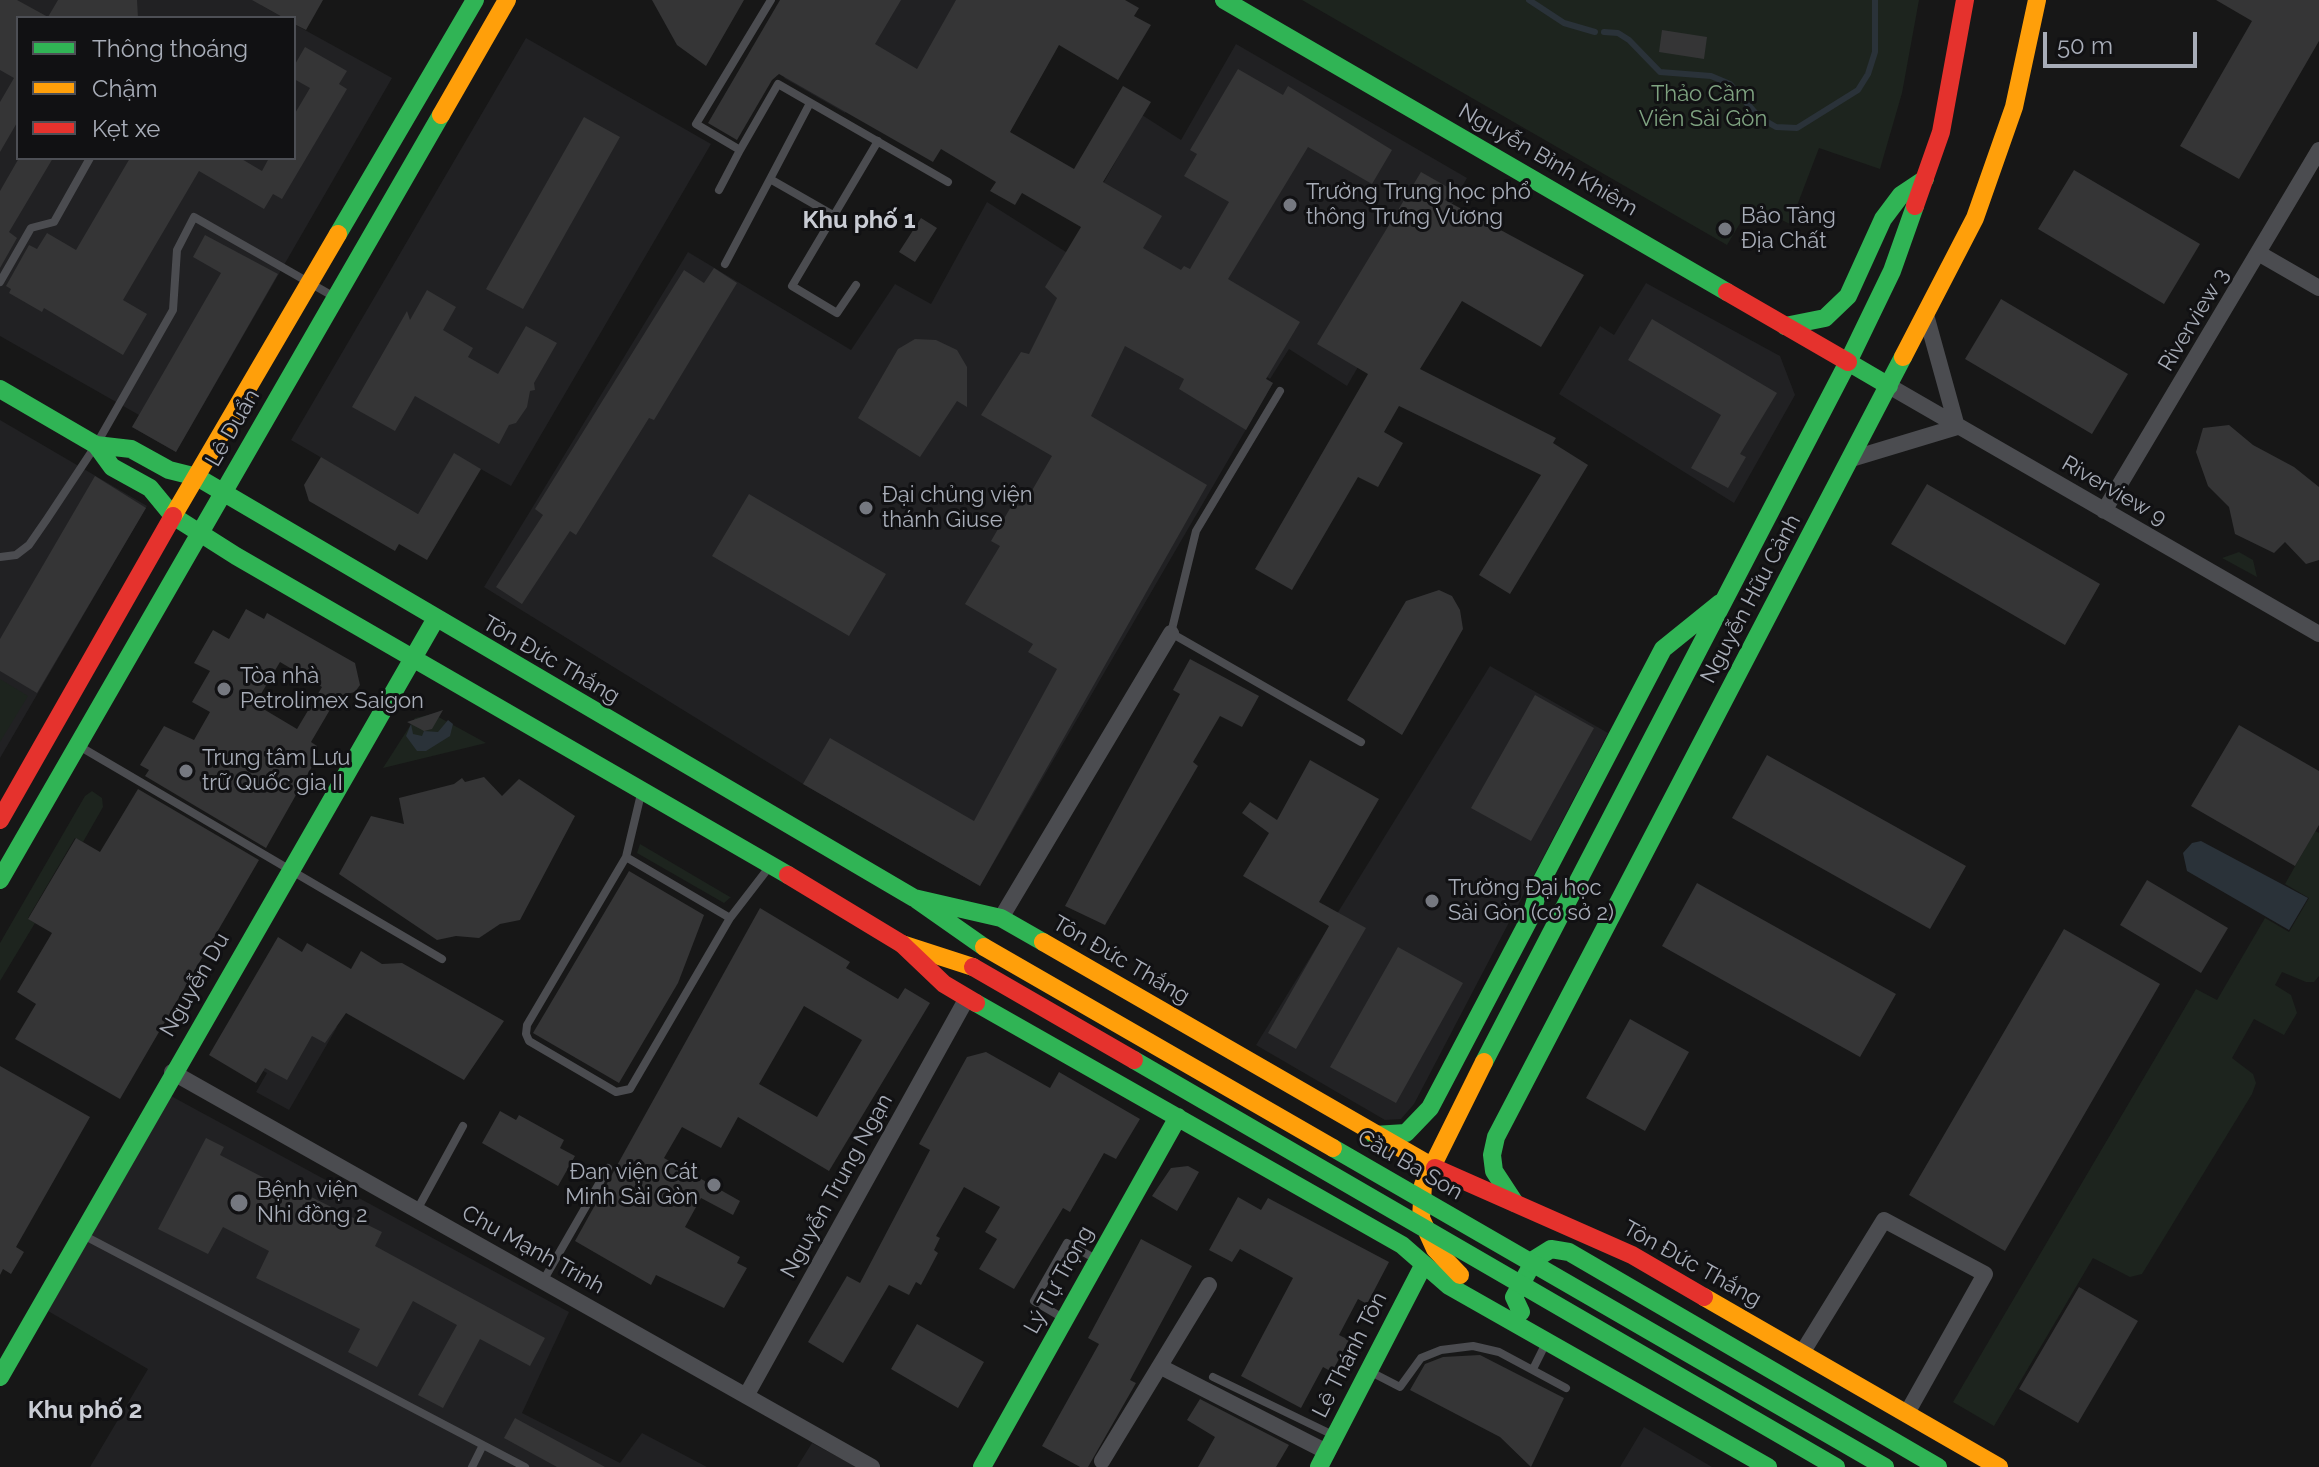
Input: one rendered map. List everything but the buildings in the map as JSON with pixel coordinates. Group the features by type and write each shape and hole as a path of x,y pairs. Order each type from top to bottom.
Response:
{"main road":[{"name":"Lê Duẩn","path":"0,820 173,516 475,0"},
{"name":"Lê Duẩn","path":"0,880 507,0"},
{"name":"Nguyễn Bỉnh Khiêm","path":"1224,0 1889,386"},
{"name":"Nguyễn Hữu Cảnh","path":"1602,1370 1577,1346 1462,1277 1435,1249 1421,1218 1423,1185 1430,1166 1848,362 1892,271 1925,179 1949,96 1965,0"},
{"name":"Nguyễn Hữu Cảnh","path":"1516,1204 1494,1171 1492,1155 1496,1137 1975,218 2014,107 2037,0"},
{"path":"419,97 443,111"},
{"path":"1785,326 1825,318 1848,296 1883,219 1901,195 1925,179"},
{"path":"1867,259 1892,271"},
{"path":"0,389 96,445"},
{"name":"Tôn Đức Thắng","path":"96,445 131,449 169,470 197,477 435,620 523,695 643,789 902,944 944,984 1402,1245 1449,1286 1546,1342 1602,1370 1768,1467"},
{"name":"Tôn Đức Thắng","path":"96,445 112,467 150,488 173,516 412,658 523,695 914,898 1001,918 1430,1166 1632,1255 1999,1467"},
{"path":"1374,1135 1406,1133 1430,1108 1531,916 1540,884 1663,649 1680,632 1723,601"},
{"name":"Nguyễn Du","path":"0,1377 172,1072 435,620"},
{"path":"1531,916 1585,866"},
{"name":"Cầu Ba Son","path":"914,898 984,947 1885,1467"},
{"path":"902,944 973,967 1836,1467"},
{"name":"Lý Tự Trọng","path":"982,1467 1178,1117"},
{"path":"1521,1312 1514,1304 1515,1293 1535,1259 1551,1249 1569,1252 1938,1467"},
{"name":"Lê Thánh Tôn","path":"1327,1452 1424,1264"}],"street":[{"name":"Riverview 3","path":"2104,511 2260,254 2319,150"},
{"path":"2260,254 2319,288"},
{"path":"1851,459 1957,427 1926,315"},
{"name":"Riverview 9","path":"1889,386 2319,634"},
{"path":"1001,918 1171,633"},
{"name":"Nguyễn Trung Ngạn","path":"746,1396 967,998"},
{"name":"Chu Mạnh Trinh","path":"172,1072 866,1465"},
{"path":"1802,1353 1884,1220 1985,1274 1907,1413"},
{"path":"1102,1461 1209,1285"},
{"path":"1161,1367 1327,1452"}],"lane":[{"path":"740,150 696,124 771,0"},
{"path":"719,190 778,84 948,182"},
{"path":"725,264 810,103"},
{"path":"856,285 837,313 792,286 878,141"},
{"path":"0,282 31,228 54,222 89,160"},
{"path":"770,179 833,215"},
{"path":"0,557 16,555 29,545 96,445 173,310 177,250 194,217 335,298"},
{"path":"1280,391 1196,531 1171,633 1361,742"},
{"path":"78,745 442,959"},
{"path":"643,789 626,857 527,1025 526,1034 529,1041 616,1092 630,1089 730,918 771,864"},
{"path":"626,857 730,918"},
{"path":"417,1210 463,1126"},
{"path":"543,1281 608,1168"},
{"path":"81,1234 525,1467"},
{"path":"1065,1319 1034,1301 1067,1243 1098,1260"},
{"path":"1533,1369 1546,1342"},
{"path":"1369,1371 1400,1387 1421,1358 1441,1350 1473,1346 1499,1352 1566,1388"},
{"path":"1213,1377 1327,1452"},
{"path":"472,1467 483,1445"}],"shaded area":[{"path":"0,0 263,0 261,5 280,16 16,16 16,160 296,160 296,25 392,78 176,452 132,427 139,415 0,336"},
{"path":"829,0 960,0 1055,52 1014,124 853,99 845,113 784,78"},
{"path":"526,38 711,144 511,486 454,454 418,514 291,440"},
{"name":"Trường Trung học phổ thông Trưng Vương","path":"1236,44 1467,178 1347,386 1289,349 1270,379 1143,298 1100,189 1142,115 1181,140"},
{"name":"Đại chủng viện thánh Giuse","path":"987,202 1273,383 980,886 803,784 484,587 688,252 851,350 895,284 931,304"},
{"path":"1646,283 1780,356 1795,395 1734,503 1559,394 1600,326 1614,335"},
{"path":"0,420 147,506 0,758"},
{"name":"Trường Đại học Sài Gòn (cơ sở 2)","path":"1490,666 1608,733 1414,1104 1401,1119 1385,1120 1256,1045"},
{"path":"448,720 453,724 450,736 426,751 417,751 406,736 411,724 413,734 422,736 424,731 438,732"},
{"path":"2201,841 2308,898 2289,930 2187,871 2183,853 2192,843"},
{"path":"266,990 337,1027 289,1110 256,1092 267,1073 263,1071"},
{"name":"Bệnh viện Nhi đồng 2","path":"171,1096 569,1312 522,1413 620,1463 642,1433 707,1467 90,1467 148,1369 48,1311"},
{"path":"1644,1427 1712,1467 1620,1467"},
{"path":"812,1443 857,1467 797,1467"}],"green space":[{"name":"Thảo Cầm Viên Sài Gòn","path":"1302,0 1919,0 1902,93 1880,169 1819,148 1790,224 1751,205 1727,245"},
{"path":"2239,552 2253,560 2257,577 2222,558"},
{"path":"0,679 28,696 0,742"},
{"path":"433,714 486,743 383,768 415,718"},
{"path":"92,791 102,798 103,807 83,842 75,838 28,918 35,923 0,981 0,943 85,796"},
{"path":"2315,831 2319,833 2319,976 2314,982 2306,982 2282,972 2275,985 2291,995 2297,1013 2284,1035 2254,1019 2232,1058 2253,1074 2256,1083 2252,1094 2142,1274 2130,1277 2093,1258 1994,1426 1953,1402 2196,989 2217,1000 2265,918 2289,932 2309,898 2285,884"},
{"path":"640,844 731,897 724,903 637,853"}],"waterway":[{"path":"1529,0 1564,23 1595,32"},
{"path":"1604,32 1618,33 1629,40 1660,72 1711,76 1730,84 1759,117 1776,127 1797,128 1858,90 1868,74 1875,52 1875,0"}],"traffic: fast":[{"path":"338,234 475,0"},
{"path":"1224,0 1727,292"},
{"path":"200,533 441,115"},
{"path":"1785,326 1825,318 1848,296 1883,219 1901,195 1925,179"},
{"path":"1484,1062 1848,362 1892,271 1915,206"},
{"path":"1515,1203 1494,1171 1492,1155 1496,1137 1903,357"},
{"path":"1848,362 1889,386"},
{"path":"0,389 96,445 112,467 150,488 173,516 236,556 788,875"},
{"path":"96,445 131,449 169,470 197,477 914,898 1001,918 1043,942"},
{"path":"0,880 200,533"},
{"path":"1374,1135 1406,1133 1430,1108 1531,916 1540,884 1663,649 1720,603"},
{"path":"0,1377 435,620"},
{"path":"917,900 984,947"},
{"path":"976,1003 1402,1245 1449,1286 1768,1467"},
{"path":"1134,1060 1836,1467"},
{"path":"982,1467 1178,1117"},
{"path":"1333,1148 1885,1467"},
{"path":"1521,1312 1514,1297 1535,1259 1551,1249 1569,1252 1938,1467"},
{"path":"1319,1467 1424,1264"}],"traffic: slow":[{"path":"441,115 507,0"},
{"path":"1903,357 1975,218 2014,107 2037,0"},
{"path":"173,516 338,234"},
{"path":"1043,942 1435,1168"},
{"path":"902,944 973,967"},
{"path":"984,947 1333,1148"},
{"path":"1460,1275 1435,1249 1421,1218 1423,1185 1484,1062"},
{"path":"1704,1297 1999,1467"}],"traffic: jam":[{"path":"1915,206 1941,132 1965,0"},
{"path":"1727,292 1848,362"},
{"path":"0,820 173,516"},
{"path":"788,875 902,944 944,984 976,1003"},
{"path":"973,967 1134,1060"},
{"path":"1435,1168 1632,1255 1704,1297"}],"place":[{"name":"Trường Trung học phổ thông Trưng Vương","path":"1290,205"},
{"name":"Bảo Tàng Địa Chất","path":"1725,229"},
{"name":"Đại chủng viện thánh Giuse","path":"866,508"},
{"name":"Tòa nhà Petrolimex Saigon","path":"224,689"},
{"name":"Trung tâm Lưu trữ Quốc gia II","path":"186,771"},
{"name":"Trường Đại học Sài Gòn (cơ sở 2)","path":"1432,901"},
{"name":"Đan viện Cát Minh Sài Gòn","path":"714,1185"},
{"name":"Bệnh viện Nhi đồng 2","path":"239,1203"}],"district":[{"name":"Khu phố 1","path":"859,221"},
{"name":"Khu phố 2","path":"85,1411"}]}
